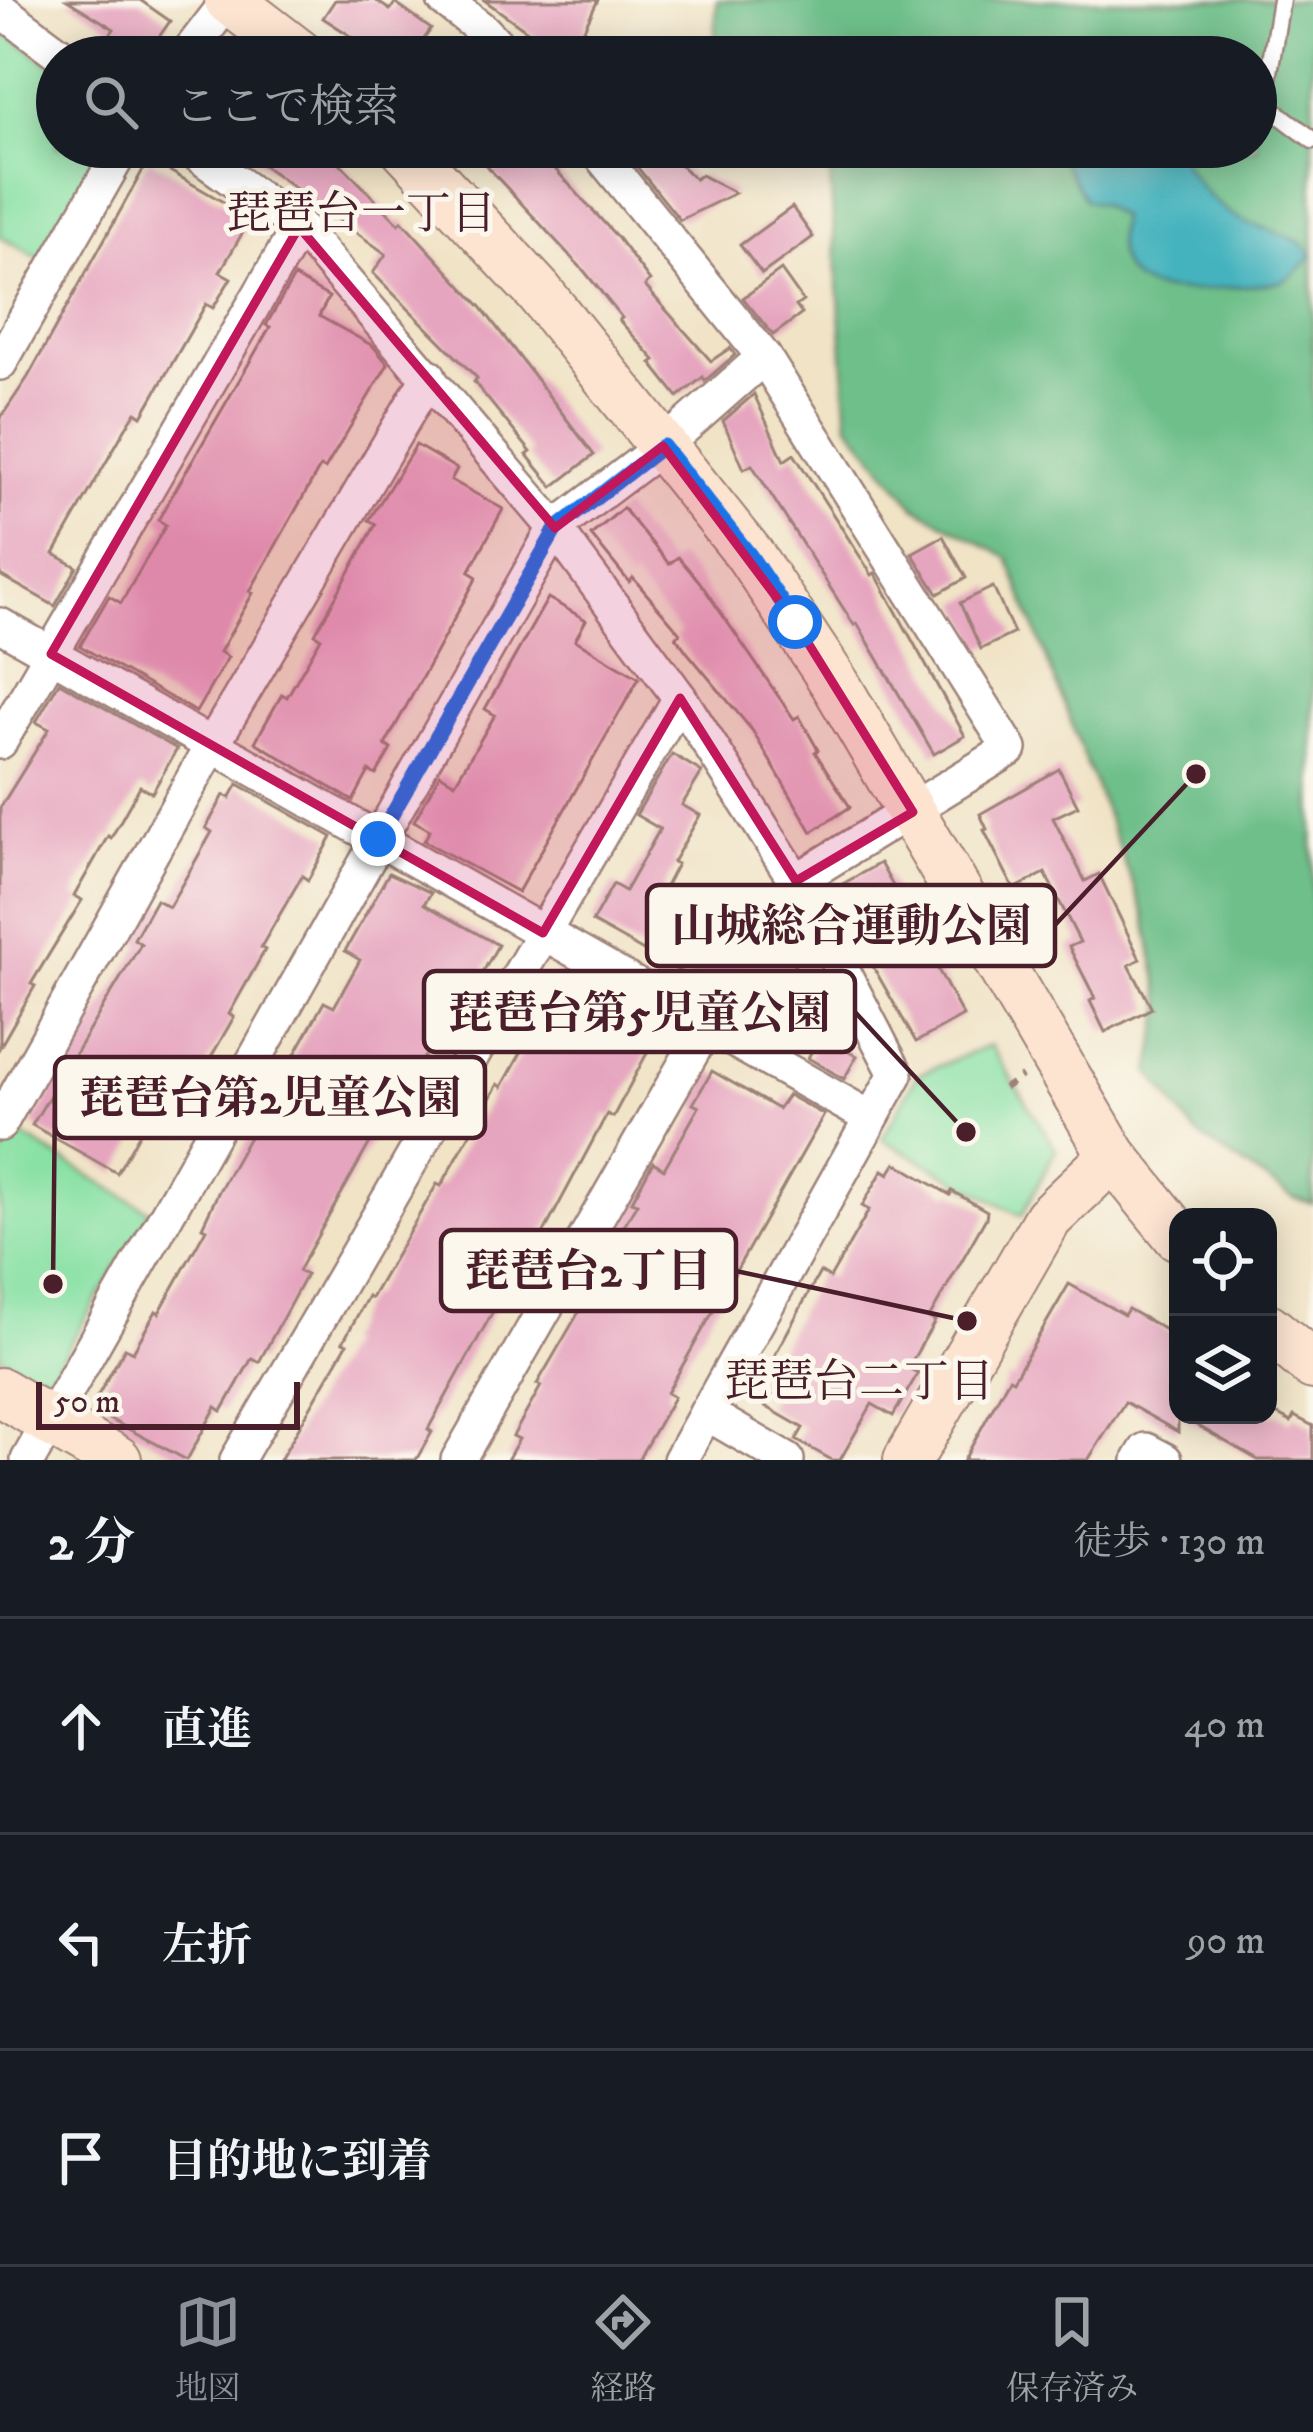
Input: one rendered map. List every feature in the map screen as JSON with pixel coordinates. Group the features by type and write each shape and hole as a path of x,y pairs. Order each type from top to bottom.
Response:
{"street":[{"path":"201,36 229,0 276,36"},
{"path":"444,0 489,36"},
{"path":"0,9 36,36"},
{"path":"0,363 111,168"},
{"path":"217,168 299,226 556,529 680,698 796,881 896,1075 680,1460"},
{"path":"424,168 538,291 750,555 913,812 1112,1156 1169,1225"},
{"path":"611,168 764,357 1010,749 796,881"},
{"path":"0,742 299,226"},
{"path":"39,1441 556,529 663,446 764,357"},
{"path":"0,1124 212,745 429,376"},
{"path":"0,625 869,1117"},
{"path":"237,1460 680,698"},
{"path":"458,1460 707,1026"},
{"path":"908,1460 1048,1218 1112,1156"},
{"path":"1277,1335 1313,1365"},
{"path":"0,1393 39,1441 117,1460"},
{"path":"706,1413 787,1460"},
{"path":"1140,1460 1146,1450 1165,1460"}],"lane":[{"path":"1275,36 1281,0"},
{"path":"1277,113 1313,140"}],"path":[{"path":"1004,1088 1016,1080"}],"highlighted area":[{"path":"299,227 555,528 663,446 795,622 913,812 796,881 680,698 543,933 51,654"}],"green space":[{"path":"717,0 1313,0 1313,1204 1293,1198 1196,1134 1150,1072 1163,1006 1145,916 1008,558 915,507 848,423 830,168 1277,168 1277,36 715,36"},
{"path":"5,33 36,54 36,168 95,168 43,260 0,237 0,35"},
{"path":"990,1045 1056,1149 1022,1216 882,1139 917,1075"},
{"path":"14,1131 151,1212 52,1373 34,1376 0,1356 0,1157"}],"water":[{"path":"1066,168 1187,168 1223,209 1291,238 1313,255 1289,278 1273,283 1186,291 1147,286 1132,278 1122,264 1117,244 1120,217 1085,200"}],"building":[{"path":"67,0 140,0 170,21 160,36 109,36 114,29"},
{"path":"335,0 375,0 390,10 395,3 431,29 426,36 351,36 323,18"},
{"path":"484,0 598,0 584,29 592,36 535,36"},
{"path":"144,168 165,168 251,218 220,272 231,278 213,308 206,304 142,416 136,412 125,429 54,554 77,567 55,606 0,575 0,419"},
{"path":"267,168 345,168 399,224 402,221 482,308 594,455 553,487 474,382 477,378 373,273 386,254"},
{"path":"488,168 554,168 617,237 650,281 645,286 711,361 730,348 735,355 678,397 651,363 655,360 585,272"},
{"path":"638,168 684,168 695,179 701,175 735,193 680,220"},
{"path":"792,207 813,237 762,274 740,245"},
{"path":"781,270 803,301 796,306 802,314 773,335 743,298"},
{"path":"294,277 329,297 319,316 373,346 388,364 325,469 320,467 250,591 220,652 228,657 196,712 80,646 109,596 121,603 166,525 158,520"},
{"path":"754,394 784,461 794,454 872,575 875,573 965,736 934,754 857,623 854,625 752,465 744,469 723,421"},
{"path":"416,445 457,469 451,480 503,509 469,572 477,577 385,745 391,749 376,775 369,771 353,801 255,742 321,638 315,634 376,524 369,520"},
{"path":"623,508 669,564 678,557 699,581 794,719 799,716 815,752 850,807 812,832 752,730 687,652 676,637 680,633 591,535"},
{"path":"943,536 966,578 938,594 912,553"},
{"path":"993,587 1014,633 981,649 960,603"},
{"path":"548,598 586,620 575,640 639,678 518,892 424,841 430,830 414,821 440,774 455,783 495,715 485,709"},
{"path":"59,682 177,749 152,793 140,786 111,838 108,836 74,896 82,900 31,984 35,986 0,1047 0,808 49,729 36,722"},
{"path":"672,754 702,772 682,805 700,815 660,896 744,944 759,919 805,946 787,979 838,1008 853,1036 845,1050 857,1056 844,1079 808,1058 814,1047 592,922 613,884 625,891 660,829 636,815"},
{"path":"1059,769 1078,806 1053,818 1085,881 1099,874 1140,959 1129,965 1152,1008 1105,1032 1090,1001 1095,998 1069,947 1080,942 1045,873 1014,889 980,814"},
{"path":"238,784 332,837 308,880 302,876 261,947 265,950 229,1014 234,1017 175,1120 154,1108 117,1173 32,1125 141,944 134,939 156,900 169,907 212,832 206,828 224,795 230,798"},
{"path":"880,863 915,925 920,923 939,959 934,962 963,1016 916,1042 830,891"},
{"path":"389,873 431,893 424,904 498,945 478,981 469,976 410,1083 375,1141 372,1139 298,1271 306,1275 259,1362 252,1358 222,1411 216,1407 187,1460 104,1416 110,1404 97,1397 125,1348 133,1352 156,1311 159,1313 206,1229 202,1227 219,1191 324,1002 334,1007 360,960 345,951"},
{"path":"557,972 662,1025 613,1117 607,1114 518,1281 512,1277 428,1429 432,1432 416,1460 280,1460 347,1344 343,1342 368,1296 371,1298 437,1184 441,1186 498,1084 502,1087 542,1015 536,1012"},
{"path":"712,1071 778,1109 788,1095 824,1115 667,1393 674,1397 638,1460 507,1460 519,1439 513,1436 541,1386 537,1384 604,1269 600,1267 637,1203 632,1201 653,1162 664,1169 699,1107 693,1104"},
{"path":"896,1163 987,1211 986,1218 929,1318 935,1321 908,1368 918,1373 893,1416 872,1404 840,1460 832,1460 796,1440 803,1428 765,1406 772,1396 757,1388 820,1272 830,1278 869,1210 862,1206 883,1170 889,1174"},
{"path":"1069,1284 1124,1315 1128,1309 1169,1332 1169,1424 1178,1424 1178,1432 1125,1402 1088,1460 964,1460 1009,1378 1013,1380"},
{"path":"1278,1415 1291,1422 1294,1416 1313,1426 1313,1460 1258,1460 1195,1424 1277,1424"}],"place":[{"name":"山城総合運動公園","path":"1196,774"},
{"name":"琵琶台第5児童公園","path":"966,1132"},
{"name":"琵琶台第2児童公園","path":"53,1284"},
{"name":"琵琶台2丁目","path":"967,1321"}],"district":[{"name":"琵琶台一丁目","path":"361,212"},
{"name":"琵琶台二丁目","path":"859,1380"}],"route":[{"path":"378,839 556,529 663,446 750,555 795,622"}]}
